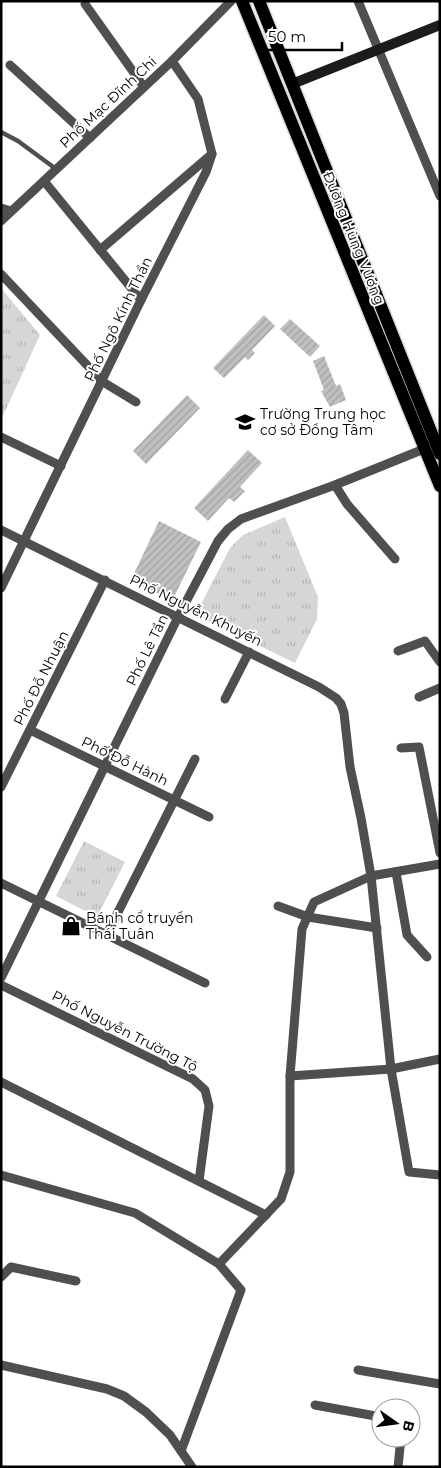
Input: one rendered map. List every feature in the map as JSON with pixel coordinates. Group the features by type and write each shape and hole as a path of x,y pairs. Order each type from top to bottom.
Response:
{"main road":[{"name":"Đường Hùng Vương","path":"242,1 440,486"},
{"name":"Đường Hùng Vương","path":"259,1 440,454"}],"street":[{"name":"Phố Mạc Đĩnh Chi","path":"1,221 172,61 231,1"},
{"path":"358,1 440,196"},
{"path":"85,4 144,87"},
{"path":"292,84 440,25"},
{"path":"100,250 212,154 198,99 172,61"},
{"path":"10,65 90,138"},
{"name":"Phố Ngô Kính Thần","path":"1,588 103,382 141,300 206,172 212,154"},
{"path":"44,181 141,300"},
{"path":"1,208 11,212"},
{"path":"1,274 103,382 136,402"},
{"path":"1,437 61,466"},
{"name":"Phố Lê Tần","path":"1,978 178,617 218,541 228,529 241,520 424,449"},
{"path":"335,484 347,504 395,559"},
{"name":"Phố Nguyễn Khuyến","path":"1,530 328,691 336,698 344,713 350,767 372,876 391,1068 408,1172 440,1175"},
{"name":"Phố Đỗ Nhuận","path":"1,787 105,580"},
{"path":"398,651 426,641 440,662"},
{"path":"225,699 249,652"},
{"path":"419,697 440,688"},
{"name":"Phố Đỗ Hành","path":"30,730 209,817"},
{"path":"401,748 419,747 440,853"},
{"path":"107,934 195,758"},
{"path":"219,1264 281,1199 290,1172 290,1076 302,929 314,902 372,876 440,864"},
{"path":"396,872 407,935 427,956"},
{"path":"1,883 205,982"},
{"path":"278,906 308,917 377,928"},
{"name":"Phố Nguyễn Trường Tộ","path":"1,985 193,1079 205,1090 209,1106 199,1181"},
{"path":"290,1076 391,1068 440,1059"},
{"path":"1,1082 266,1215"},
{"path":"1,1175 135,1213 219,1264 240,1290 181,1451"},
{"path":"1,1277 11,1268 76,1281"},
{"path":"1,1364 107,1389 124,1396 146,1412 170,1435 192,1467"},
{"path":"358,1370 440,1384"},
{"path":"316,1405 371,1414"},
{"path":"398,1467 399,1448"}],"lane":[{"path":"1,132 18,141 56,169"}],"green space":[{"path":"1,288 40,335 1,420"},
{"path":"285,517 318,597 317,619 295,663 201,617 199,608 230,548 243,535"},
{"path":"84,841 125,862 97,917 56,896"}],"building":[{"path":"264,315 275,326 252,350 255,353 248,360 245,357 224,378 213,368"},
{"path":"290,319 320,346 310,357 280,329"},
{"path":"324,356 336,386 340,384 346,400 330,407 321,391 324,390 313,361"},
{"path":"187,395 200,408 146,464 133,451"},
{"path":"248,450 262,463 240,487 245,491 234,502 229,498 208,521 194,508"},
{"path":"159,521 201,542 172,601 131,580"}],"place":[{"name":"Trường Trung học cơ sở Đồng Tâm","path":"245,422"},
{"name":"Bánh cổ truyền Thái Tuân","path":"71,926"}]}
